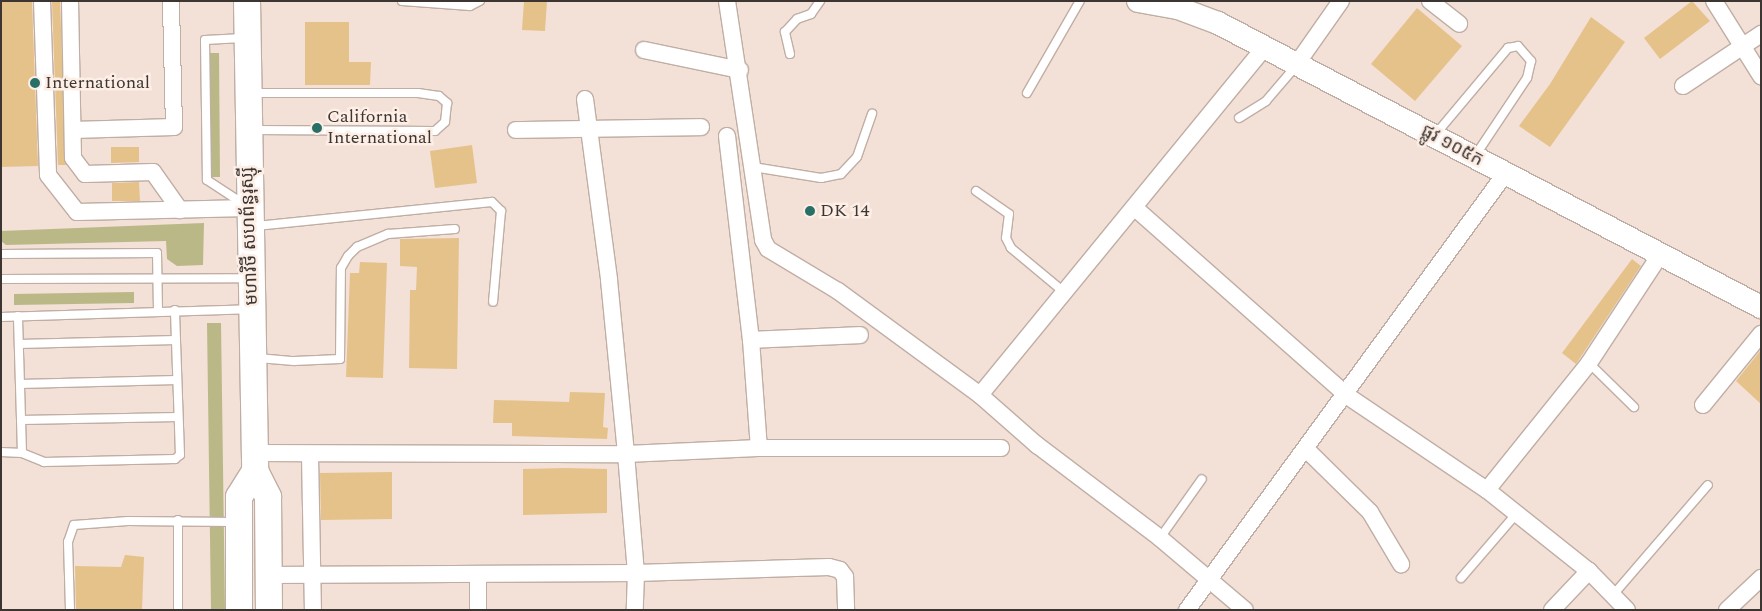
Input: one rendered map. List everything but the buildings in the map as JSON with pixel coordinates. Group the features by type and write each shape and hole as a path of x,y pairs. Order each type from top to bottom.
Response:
{"highway":[{"name":"មហាវិថី សហព័ន្ធរុស្ស៊ី","path":"247,1 249,218 252,278 255,462 268,497 269,610"},
{"path":"239,610 239,497 255,462"}],"main road":[{"name":"ផ្លូវ ១០៥ក","path":"1152,2 1218,23 1761,308"}],"street":[{"path":"42,1 48,175 77,212 180,210 249,218"},
{"path":"70,1 73,158 84,174 153,172 180,210"},
{"path":"73,130 174,127 171,1"},
{"path":"728,1 740,70 763,240 768,249 838,291 980,395 1037,445 1160,538 1245,610"},
{"path":"1296,65 1341,1"},
{"path":"1430,1 1459,24"},
{"path":"1714,1 1761,76"},
{"path":"1683,86 1761,34"},
{"path":"980,395 1135,208 1264,48"},
{"path":"644,50 740,70"},
{"path":"585,98 626,454 636,573 635,610"},
{"path":"516,130 701,127"},
{"path":"727,136 751,340 759,448"},
{"path":"1187,610 1211,581 1505,174"},
{"path":"1135,208 1346,395 1487,490 1589,571 1627,610"},
{"path":"1487,490 1589,363 1660,255"},
{"path":"1703,405 1761,334"},
{"path":"751,340 860,335"},
{"path":"255,462 310,456 626,454 759,448 1002,448"},
{"path":"1306,450 1370,512 1402,564"},
{"path":"310,456 312,610"},
{"path":"269,575 636,573 830,566 840,570 845,577 846,610"},
{"path":"1552,610 1589,571"},
{"path":"478,574 478,610"},
{"path":"1727,610 1761,578"}],"lane":[{"path":"402,1 470,6 480,1"},
{"path":"790,54 785,32 797,19 811,14 820,1"},
{"path":"1027,93 1080,1"},
{"path":"247,38 205,40 207,180 249,218 492,202 502,211 493,302"},
{"path":"1434,137 1508,48 1518,46 1531,60 1527,78 1474,158"},
{"path":"1239,118 1266,101 1296,65"},
{"path":"248,93 418,93 439,96 447,103 445,122 435,131 248,130"},
{"path":"753,166 822,178 841,174 857,158 872,114"},
{"path":"976,191 1009,214 1006,238 1012,248 1065,293"},
{"path":"253,358 294,361 340,359 341,268 348,256 358,247 388,234 455,230"},
{"path":"1,254 157,253 158,312"},
{"path":"1,279 252,278"},
{"path":"1,317 252,309"},
{"path":"1,452 22,453 44,462 175,458 181,450 178,417 175,310"},
{"path":"18,316 22,453"},
{"path":"19,344 176,340"},
{"path":"1589,363 1634,406"},
{"path":"20,384 177,380"},
{"path":"21,420 178,417"},
{"path":"1160,538 1202,479"},
{"path":"1612,595 1708,485"},
{"path":"1461,578 1517,513"},
{"path":"70,610 68,542 74,525 178,520 238,522"},
{"path":"178,520 178,610"}],"shaded area":[{"path":"206,53 219,53 220,177 207,177"},
{"path":"204,223 203,265 177,266 167,259 166,241 6,245 1,241 1,231"},
{"path":"134,292 134,303 14,305 14,294"},
{"path":"207,323 221,323 225,610 211,610"}],"place":[{"name":"International","path":"35,83"},
{"name":"California International","path":"317,128"},
{"name":"DK 14","path":"810,211"}]}
